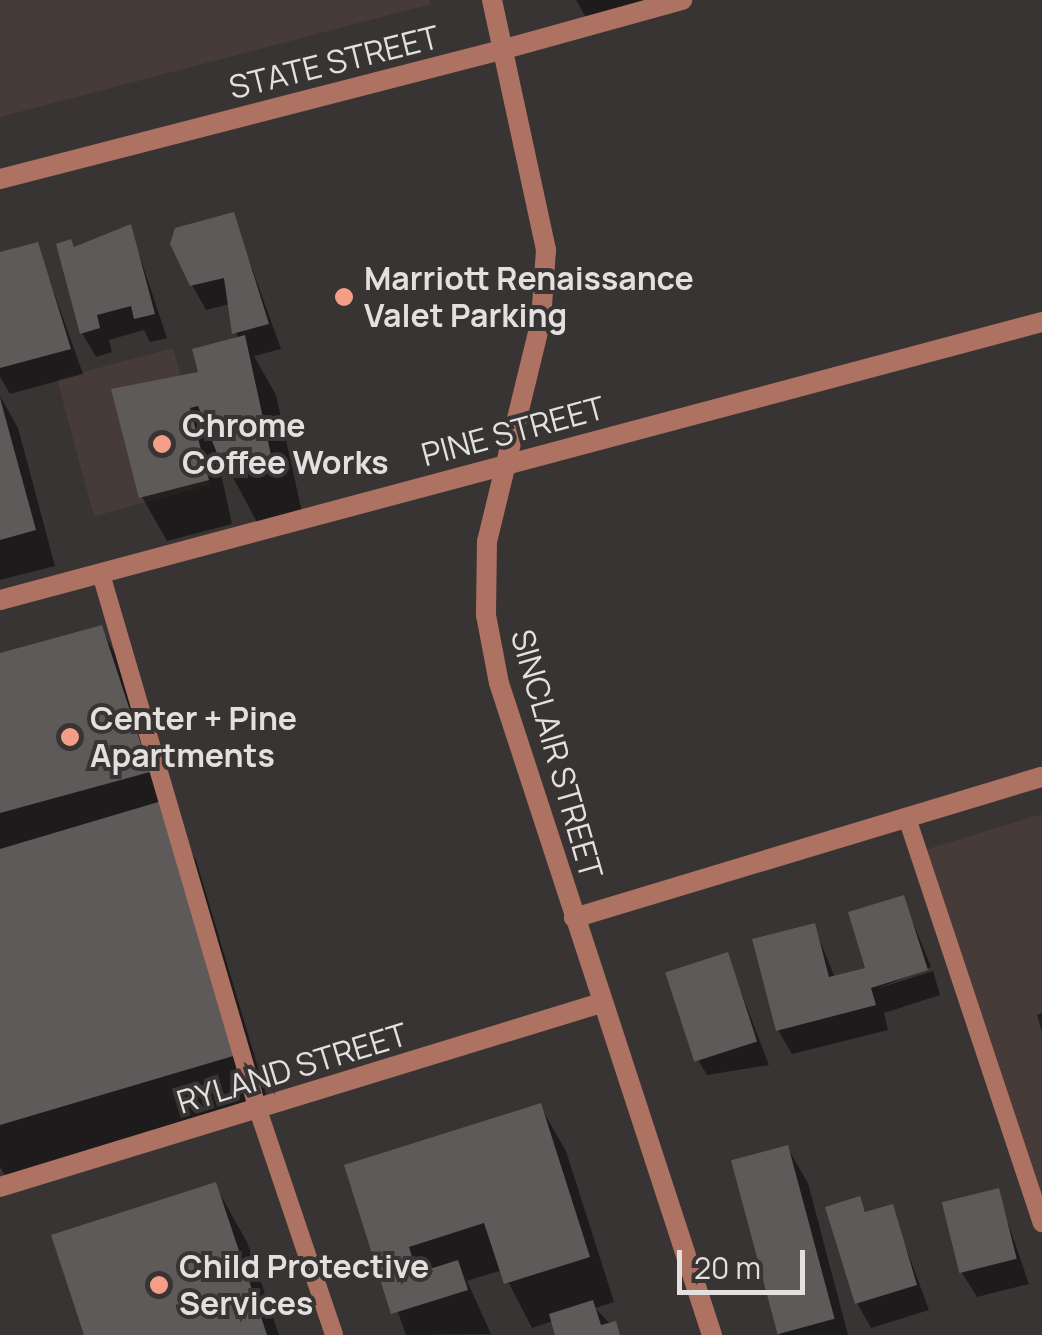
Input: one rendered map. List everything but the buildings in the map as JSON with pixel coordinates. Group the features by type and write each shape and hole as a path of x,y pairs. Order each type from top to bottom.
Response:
{"street":[{"name":"SINCLAIR STREET","path":"492,0 546,250 538,338 487,541 486,615 574,918 712,1335"},
{"name":"STATE STREET","path":"0,179 682,0"},
{"name":"PINE STREET","path":"0,600 1042,322"},
{"path":"574,918 1042,777"},
{"name":"RYLAND STREET","path":"0,1187 601,1003"}],"lane":[{"path":"102,574 258,1110 334,1335"},
{"path":"907,818 1042,1223"}],"shaded area":[{"path":"0,0 430,0 431,4 0,117"},
{"path":"173,348 210,485 94,516 57,379"},
{"path":"1042,814 1042,1216 918,852"}],"place":[{"name":"Marriott Renaissance Valet Parking","path":"344,297"},
{"name":"Chrome Coffee Works","path":"162,444"},
{"name":"Center + Pine Apartments","path":"70,737"},
{"name":"Child Protective Services","path":"159,1285"}]}
